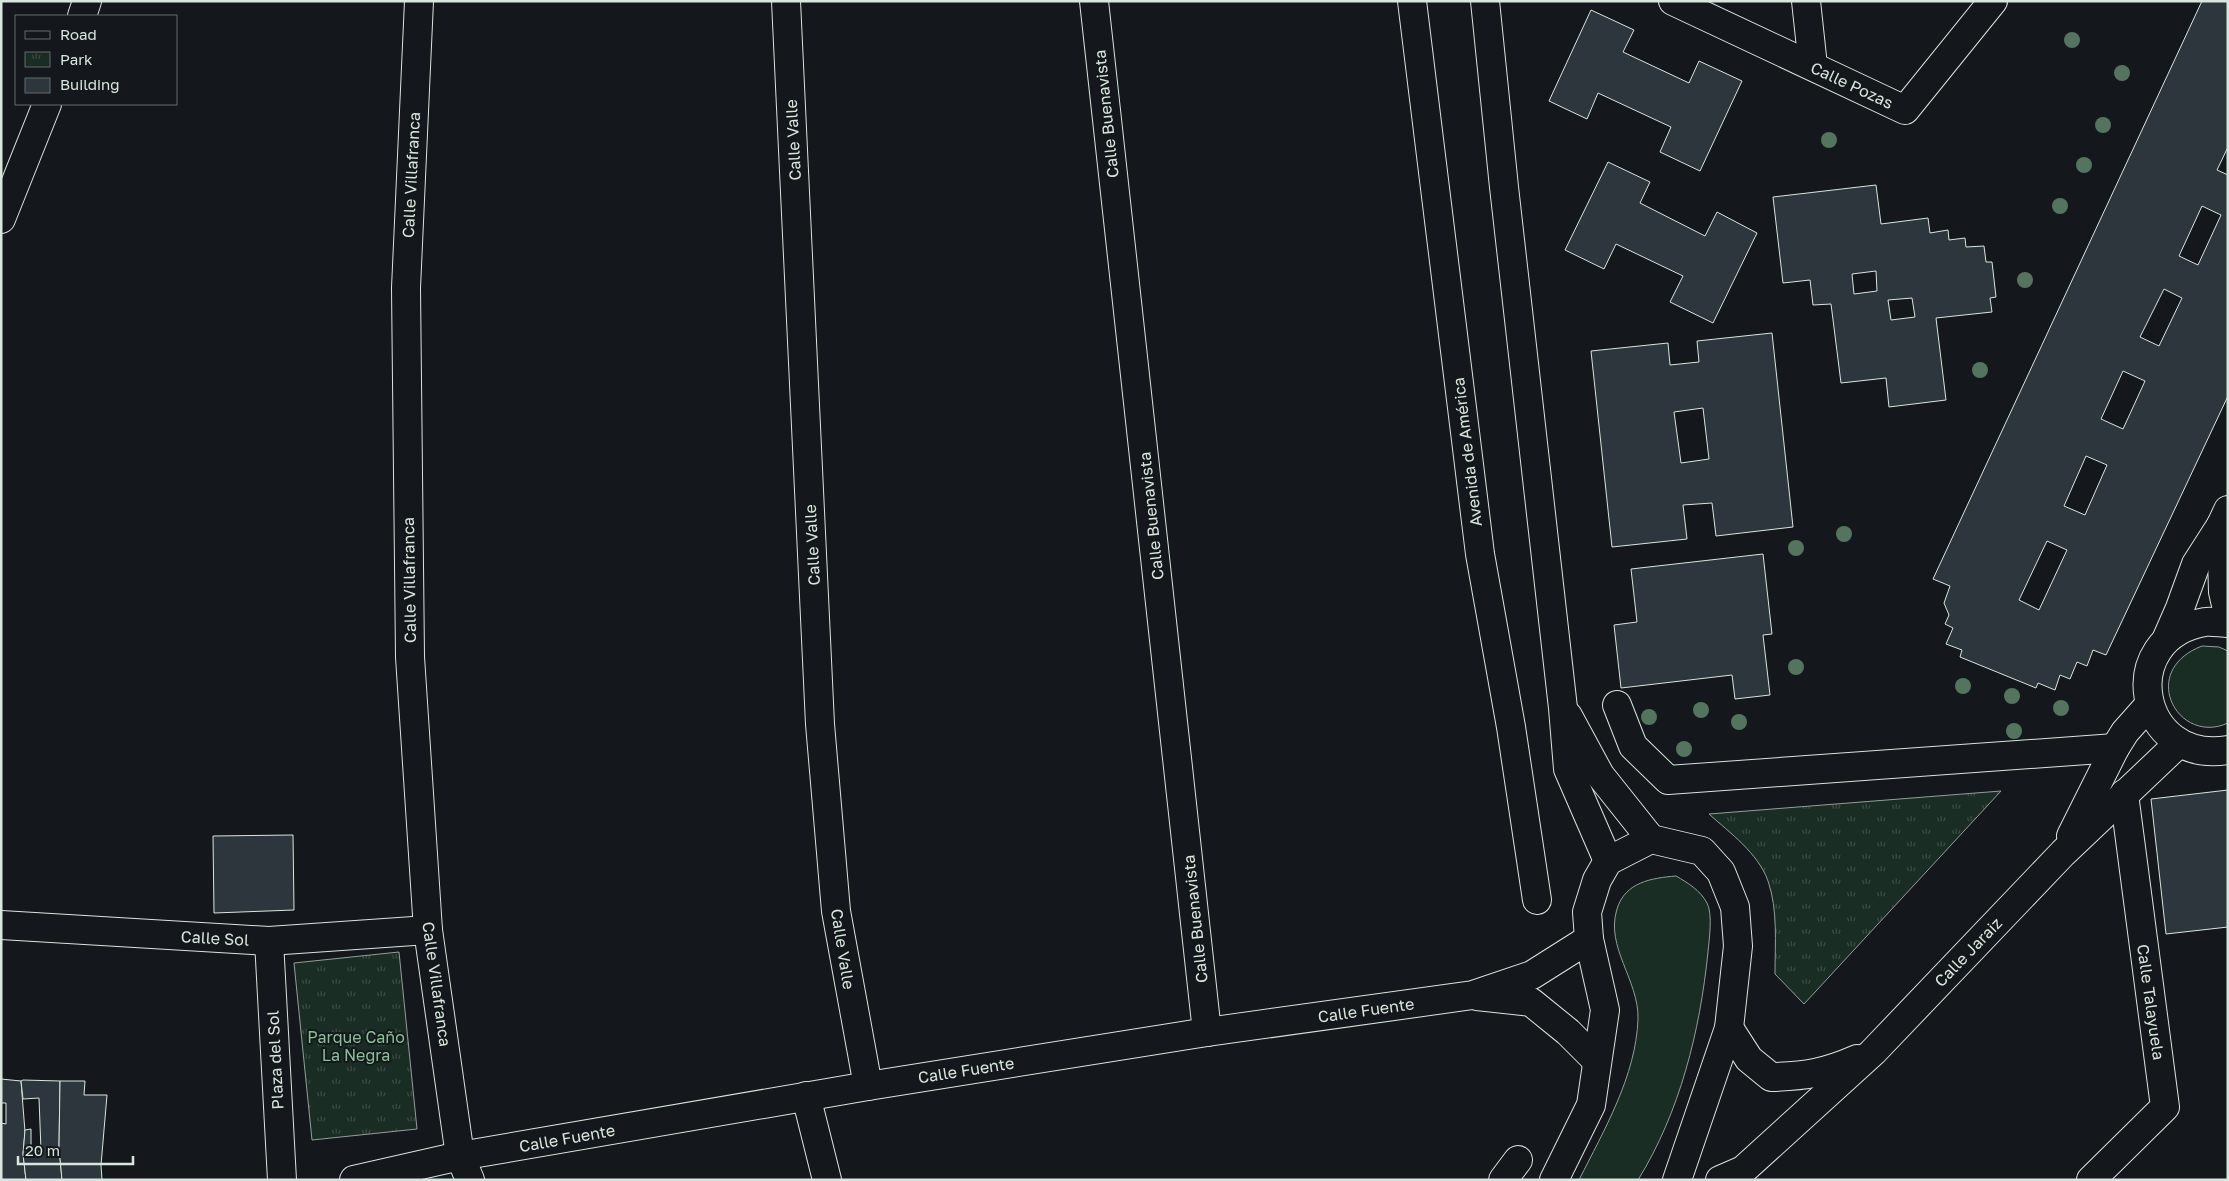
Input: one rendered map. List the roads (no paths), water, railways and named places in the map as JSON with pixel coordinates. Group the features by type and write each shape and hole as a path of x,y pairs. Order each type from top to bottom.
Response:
{"street":[{"path":"82,15 88,1"},
{"name":"Calle Villafranca","path":"419,1 406,298 410,657 428,930 465,1168"},
{"name":"Calle Valle","path":"786,1 820,724 836,911 868,1086"},
{"name":"Calle Buenavista","path":"1094,1 1207,1032"},
{"name":"Avenida de América","path":"1412,1 1480,554 1511,727 1536,900"},
{"path":"1485,1 1504,187 1563,708 1568,769 1595,836 1608,861"},
{"name":"Calle Pozas","path":"1673,1 1905,110 1993,1"},
{"path":"1806,1 1813,66"},
{"path":"1,219 47,105"},
{"path":"2224,517 2223,592 2228,614"},
{"path":"2224,517 2196,564 2166,640 2152,658 2147,680 2149,705 2160,727 2178,744 2202,752 2227,751"},
{"path":"2166,640 2185,627 2207,621 2228,623"},
{"path":"1617,705 1633,746 1668,780 2115,748"},
{"name":"Calle Jaraiz","path":"2063,853 2124,732 2149,705"},
{"path":"1563,708 1600,775 1650,839 1702,851 1721,872 1735,907 1738,946 1729,1028 1677,1180"},
{"name":"Calle Jaraiz","path":"1720,1180 1743,1170 1872,1052 2063,853 2178,744"},
{"name":"Calle Talayuela","path":"2091,1180 2165,1107 2124,794"},
{"path":"1554,1180 1591,1105 1606,1010 1589,939 1587,912 1597,880 1608,861 1650,839"},
{"name":"Calle Sol","path":"1,925 269,941 428,930"},
{"name":"Calle Fuente","path":"354,1180 465,1168 806,1096 1207,1032 1473,995 1532,974 1589,939"},
{"name":"Plaza del Sol","path":"269,941 282,1180"},
{"name":"Calle Fuente","path":"1473,995 1531,1002 1568,1032 1597,1061"},
{"name":"Calle Jaraiz","path":"1729,1028 1749,1059 1771,1077 1805,1076 1831,1070 1872,1052"},
{"path":"806,1096 827,1180"}],"park label":[{"name":"Parque Caño La Negra","path":"356,1046"}]}
